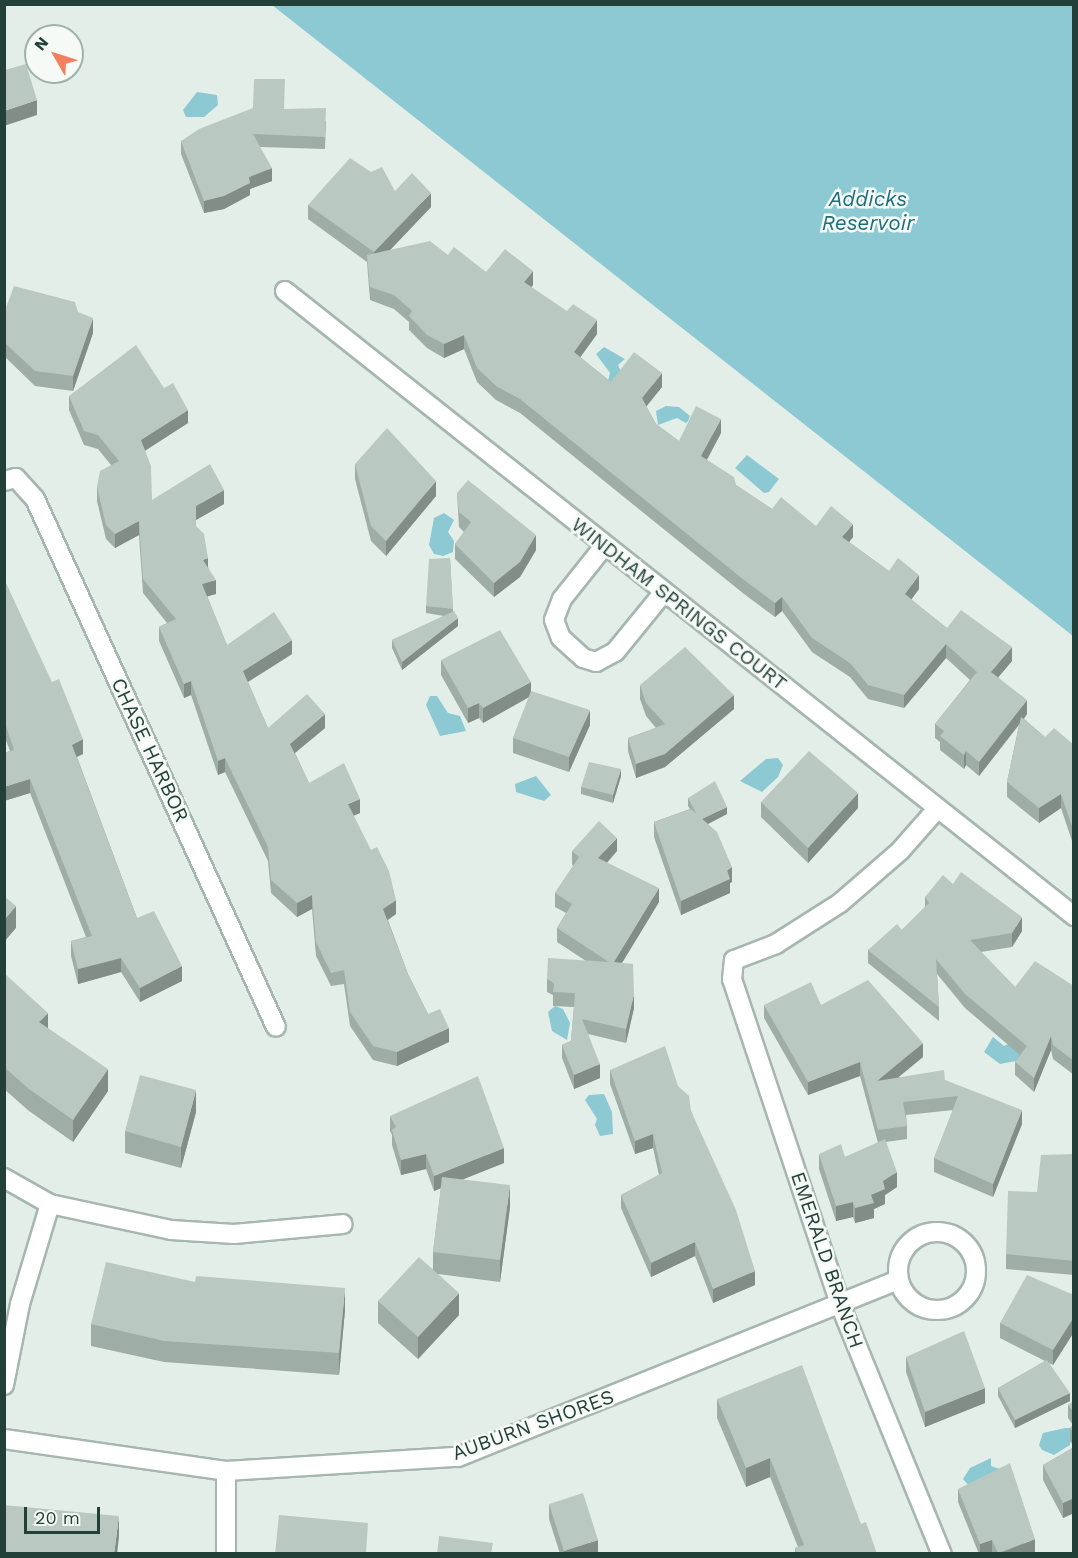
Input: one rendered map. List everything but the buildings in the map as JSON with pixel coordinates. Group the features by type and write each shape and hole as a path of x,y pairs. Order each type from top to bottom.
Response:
{"street":[{"name":"WINDHAM SPRINGS COURT","path":"285,291 1074,916"},
{"name":"CHASE HARBOR","path":"10,480 35,499 276,1027"},
{"path":"605,545 562,599 554,620 561,638 583,658 596,662 615,651 664,592"},
{"name":"EMERALD BRANCH","path":"937,809 900,851 840,903 776,944 734,960 732,979 841,1307 942,1554"},
{"path":"4,1178 50,1204 171,1230 234,1234 343,1224"},
{"path":"4,1385 20,1304 50,1204"},
{"path":"928,1232 944,1232 958,1237 970,1249 977,1264 975,1281 968,1296 955,1306 941,1310 914,1303 899,1280 903,1251 914,1239 928,1232"},
{"name":"AUBURN SHORES","path":"4,1439 226,1471 458,1457 841,1307 899,1280"},
{"path":"226,1471 226,1554"}],"water":[{"name":"Addicks Reservoir","path":"272,5 1073,5 1073,636"},
{"path":"197,92 217,95 218,105 204,117 186,117 183,110"},
{"path":"604,347 625,359 618,365 622,374 612,383 608,381 610,373 596,354"},
{"path":"666,406 679,407 690,416 688,421 686,423 677,418 658,425 656,411"},
{"path":"747,455 779,479 769,492 764,493 735,468"},
{"path":"444,513 454,520 448,532 454,541 453,552 443,556 434,554 429,545 434,518"},
{"path":"430,696 437,696 448,713 460,716 466,731 440,736 426,705"},
{"path":"778,758 783,765 778,777 762,792 740,781 766,759"},
{"path":"536,776 551,795 544,801 516,792 515,784"},
{"path":"555,1006 563,1009 570,1023 567,1040 552,1031 548,1012"},
{"path":"993,1037 1004,1046 1013,1042 1025,1052 1020,1060 1000,1064 984,1052"},
{"path":"604,1094 612,1112 613,1134 600,1136 595,1125 597,1119 585,1100 589,1095"},
{"path":"1073,1428 1070,1445 1054,1455 1042,1450 1039,1445 1043,1433"},
{"path":"991,1458 991,1466 1003,1470 971,1488 963,1479 970,1468"}]}
